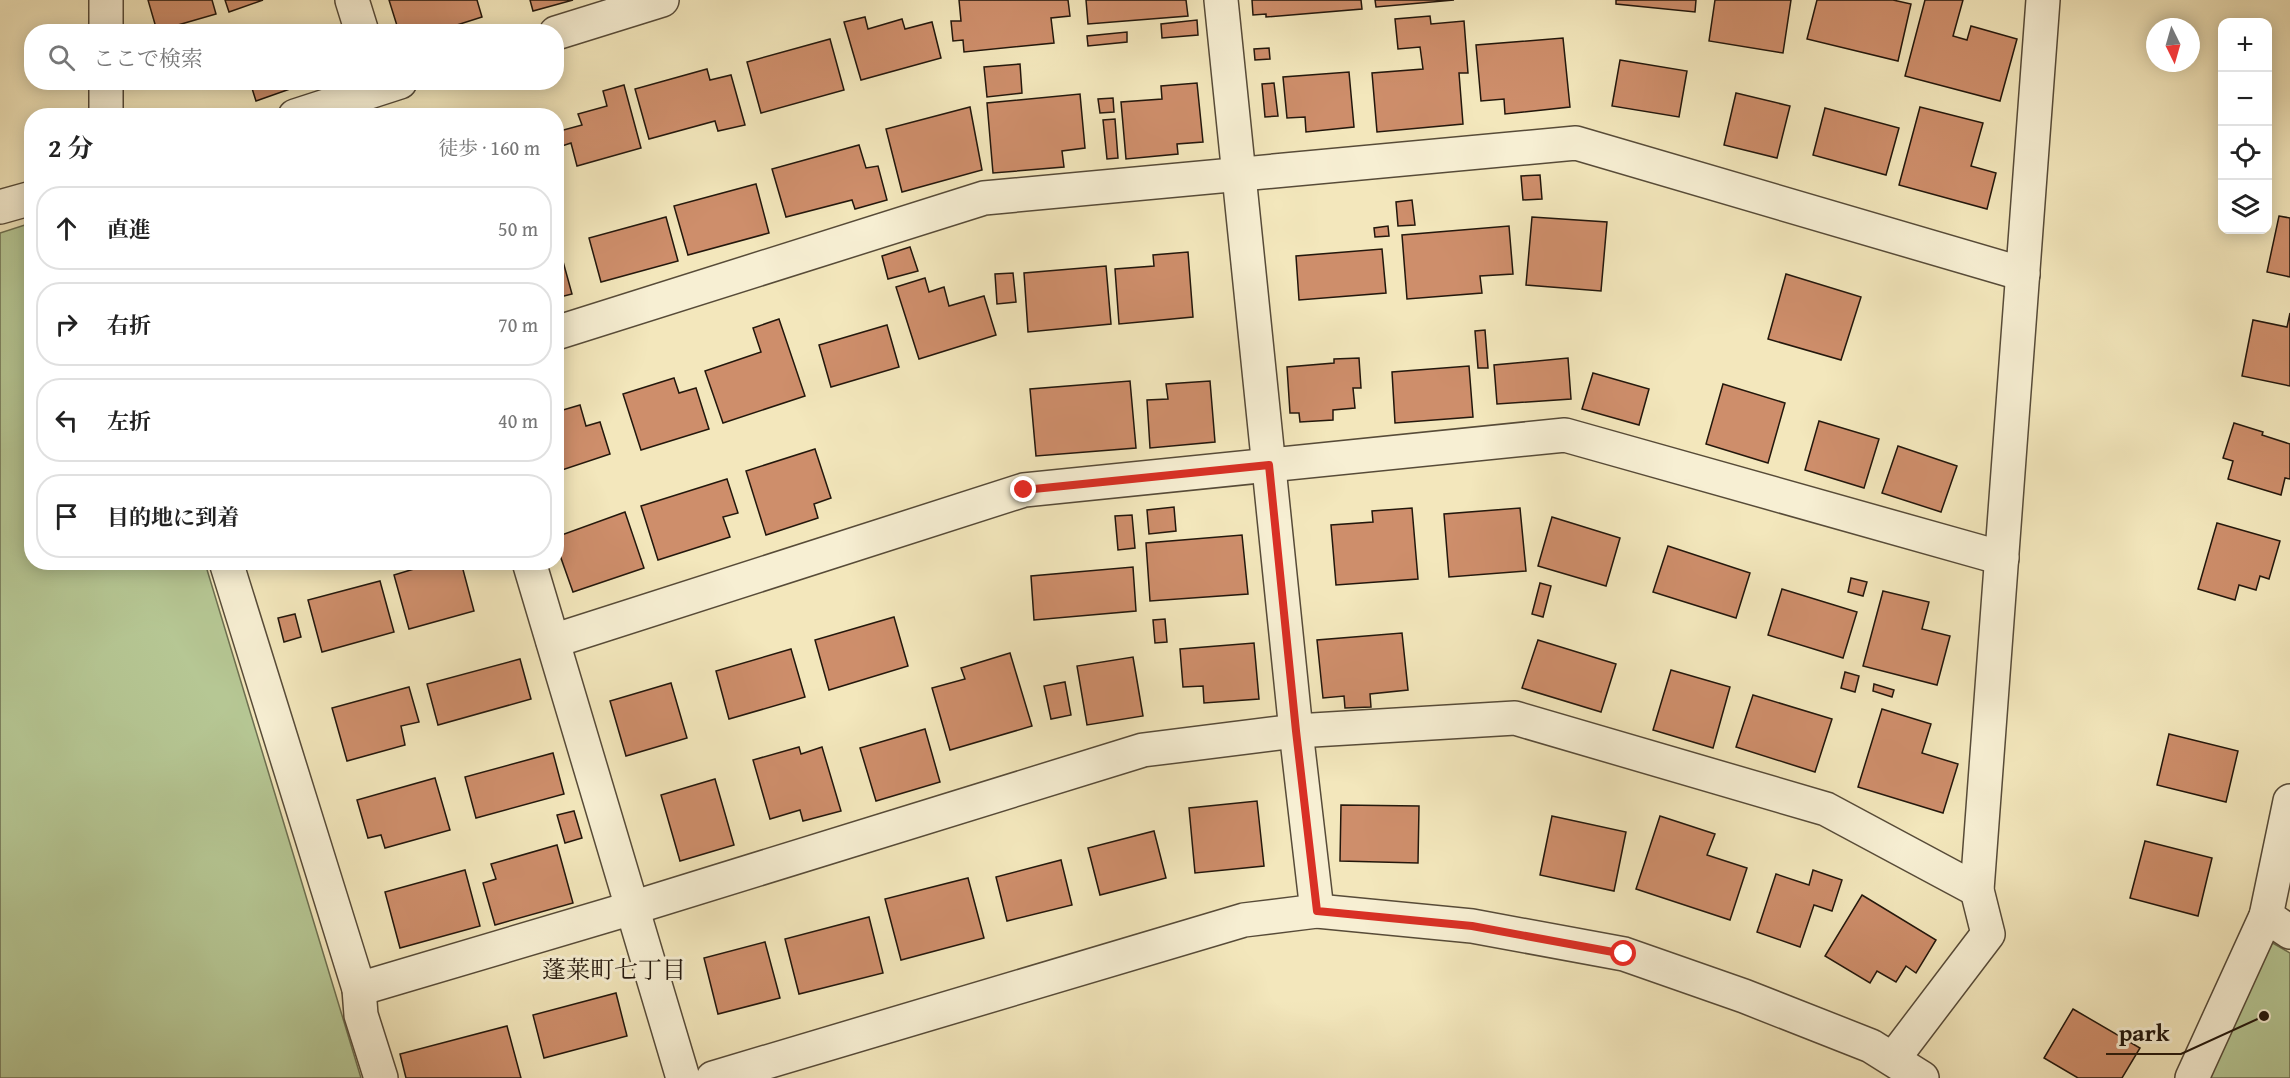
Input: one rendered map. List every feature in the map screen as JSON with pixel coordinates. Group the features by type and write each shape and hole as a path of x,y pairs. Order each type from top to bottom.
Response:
{"street":[{"path":"106,0 106,24"},
{"path":"352,0 360,24"},
{"path":"1221,0 1296,731 1317,911"},
{"path":"1893,1059 1988,934 1977,890 2043,0"},
{"path":"564,30 648,2"},
{"path":"106,90 106,108"},
{"path":"326,108 387,92"},
{"path":"564,330 984,198 1576,143 2023,274"},
{"path":"0,207 24,200"},
{"path":"553,641 1024,490 1565,435 2002,558"},
{"path":"228,570 359,989 361,1015 381,1078"},
{"path":"532,570 683,1078"},
{"path":"359,989 632,908 1143,750 1296,731 1515,718 1826,809 1977,890"},
{"path":"2192,1078 2278,924 2290,801"},
{"path":"713,1078 1210,929 1244,920 1317,911 1472,926 1624,954 1744,996 1871,1046 1922,1078"}],"green space":[{"path":"24,225 24,570 207,570 361,1078 0,1078 0,233"},
{"path":"2271,942 2290,953 2290,1078 2210,1078"}],"building":[{"path":"148,0 212,0 216,14 181,24 155,24"},
{"path":"225,0 263,0 229,12"},
{"path":"389,0 477,0 482,17 460,24 396,24"},
{"path":"530,0 573,0 533,11"},
{"path":"959,0 1068,0 1070,16 1051,18 1054,43 964,52 963,40 953,41 951,21 961,21"},
{"path":"1086,0 1186,0 1188,16 1088,24"},
{"path":"1252,0 1361,0 1362,9 1266,17 1266,14 1253,15"},
{"path":"1375,0 1454,0 1376,7"},
{"path":"1616,0 1696,0 1695,12 1616,4"},
{"path":"1715,0 1791,0 1783,53 1709,41"},
{"path":"1817,0 1893,0 1911,4 1898,61 1807,39"},
{"path":"1925,0 1963,0 1953,36 1967,40 1971,26 2017,39 2000,101 1905,76"},
{"path":"1430,16 1431,24 1464,21 1468,73 1459,73 1463,124 1377,132 1372,73 1423,69 1420,47 1398,49 1395,19"},
{"path":"865,17 868,29 902,19 905,29 932,22 941,58 861,80 844,22"},
{"path":"1197,20 1198,35 1162,38 1161,24"},
{"path":"1127,32 1127,42 1088,46 1087,36"},
{"path":"1563,38 1570,107 1505,114 1504,99 1481,101 1476,45"},
{"path":"830,39 844,90 761,113 747,62"},
{"path":"1269,48 1270,59 1255,60 1254,49"},
{"path":"1620,60 1687,71 1679,117 1612,106"},
{"path":"1020,64 1022,93 987,97 984,67"},
{"path":"707,69 710,80 731,75 745,125 718,131 715,121 649,139 635,89"},
{"path":"1349,72 1354,127 1306,132 1305,117 1287,118 1283,77"},
{"path":"1197,83 1203,142 1177,144 1178,154 1126,159 1121,102 1162,99 1161,86"},
{"path":"1274,83 1278,116 1265,117 1262,84"},
{"path":"624,85 641,148 577,166 571,143 564,145 564,130 582,125 578,114 607,106 603,91"},
{"path":"253,90 287,90 256,101"},
{"path":"1736,93 1790,106 1777,158 1724,145"},
{"path":"1080,94 1085,148 1062,151 1064,167 993,173 987,103"},
{"path":"1113,98 1114,112 1100,113 1098,99"},
{"path":"970,107 982,170 902,192 886,129"},
{"path":"1920,107 1983,123 1971,166 1996,173 1987,209 1899,185"},
{"path":"1825,108 1899,128 1886,175 1813,155"},
{"path":"1115,119 1118,158 1107,159 1103,120"},
{"path":"859,145 866,168 878,166 887,200 855,209 852,200 786,217 772,169"},
{"path":"1540,175 1542,199 1523,200 1521,176"},
{"path":"756,184 769,233 688,255 674,206"},
{"path":"1412,200 1415,225 1398,226 1396,202"},
{"path":"2279,216 2290,218 2290,277 2267,272"},
{"path":"666,217 678,261 601,282 589,238"},
{"path":"1532,217 1607,222 1601,291 1526,285"},
{"path":"1388,226 1389,236 1375,237 1374,228"},
{"path":"1509,226 1513,274 1480,276 1482,293 1407,299 1402,235"},
{"path":"910,247 918,271 888,279 882,256"},
{"path":"1382,249 1386,293 1299,300 1296,256"},
{"path":"1188,252 1193,317 1119,324 1115,269 1154,266 1153,255"},
{"path":"564,265 572,294 564,296"},
{"path":"1106,266 1111,324 1028,332 1024,273"},
{"path":"1013,273 1016,302 997,304 995,274"},
{"path":"1786,274 1861,297 1841,360 1768,339"},
{"path":"925,278 929,292 944,287 949,306 984,296 996,335 919,359 896,287"},
{"path":"2290,313 2290,386 2242,376 2253,320 2287,327"},
{"path":"779,319 805,396 723,423 705,371 761,352 753,328"},
{"path":"887,325 899,367 831,387 819,345"},
{"path":"1485,330 1488,368 1478,368 1475,331"},
{"path":"1359,358 1361,388 1353,388 1355,408 1333,410 1333,420 1300,422 1299,413 1290,413 1287,367 1334,363 1334,359"},
{"path":"1568,358 1571,399 1497,404 1494,365"},
{"path":"1469,366 1473,417 1395,423 1392,372"},
{"path":"1593,373 1649,389 1639,425 1582,409"},
{"path":"674,378 679,393 696,388 709,429 641,450 623,394"},
{"path":"1130,381 1136,448 1036,456 1030,389"},
{"path":"1210,381 1215,442 1150,448 1147,400 1168,399 1166,384"},
{"path":"1723,384 1785,403 1768,463 1706,444"},
{"path":"580,405 586,426 600,422 610,454 564,469 564,410"},
{"path":"1819,421 1879,439 1864,488 1805,470"},
{"path":"2234,423 2290,444 2290,479 2285,478 2281,495 2228,479 2233,461 2223,458"},
{"path":"1898,446 1957,466 1941,512 1882,493"},
{"path":"815,449 831,498 814,504 818,518 766,535 746,471"},
{"path":"727,479 738,513 723,517 730,537 658,560 641,506"},
{"path":"1174,507 1176,531 1149,534 1147,510"},
{"path":"1412,508 1418,579 1336,585 1331,525 1373,522 1372,511"},
{"path":"1520,508 1526,571 1449,577 1444,514"},
{"path":"625,512 644,568 573,592 564,567 564,534"},
{"path":"1132,515 1135,548 1118,550 1115,516"},
{"path":"1552,517 1620,538 1606,586 1538,566"},
{"path":"2217,523 2280,541 2269,579 2260,576 2256,590 2239,585 2235,600 2198,589"},
{"path":"1242,535 1248,594 1150,601 1146,543"},
{"path":"1668,546 1750,573 1736,618 1653,592"},
{"path":"1133,567 1136,611 1034,620 1031,576"},
{"path":"411,570 463,570 474,611 409,629 394,575"},
{"path":"1851,578 1867,582 1863,596 1848,592"},
{"path":"380,581 394,632 322,652 308,600"},
{"path":"1540,583 1551,586 1543,617 1532,614"},
{"path":"1782,589 1857,612 1843,658 1768,635"},
{"path":"1883,591 1929,602 1922,629 1950,636 1937,685 1863,666"},
{"path":"295,614 301,637 284,642 278,618"},
{"path":"894,617 908,666 829,690 815,640"},
{"path":"1165,619 1167,642 1155,643 1153,620"},
{"path":"1402,633 1408,690 1370,694 1371,707 1345,708 1344,696 1323,698 1317,640"},
{"path":"1538,640 1616,664 1601,712 1522,688"},
{"path":"1254,643 1259,699 1204,703 1203,686 1183,687 1180,649"},
{"path":"791,649 805,697 729,719 716,671"},
{"path":"1010,653 1032,726 950,750 932,688 965,679 961,668"},
{"path":"1133,657 1143,716 1087,725 1077,666"},
{"path":"520,659 531,699 438,725 427,684"},
{"path":"1671,670 1730,687 1713,748 1653,730"},
{"path":"1845,672 1859,676 1855,692 1841,688"},
{"path":"1065,682 1071,715 1051,719 1044,686"},
{"path":"671,683 687,738 626,756 610,701"},
{"path":"1874,684 1894,690 1892,697 1873,691"},
{"path":"409,687 419,722 401,726 405,745 347,761 332,708"},
{"path":"1753,695 1832,719 1815,772 1736,747"},
{"path":"1882,709 1931,724 1922,753 1958,764 1943,813 1858,787"},
{"path":"925,729 940,782 876,801 860,748"},
{"path":"2169,734 2238,751 2226,802 2157,785"},
{"path":"799,747 801,754 822,747 841,811 803,821 800,810 770,819 753,760"},
{"path":"553,753 564,794 476,818 465,777"},
{"path":"435,778 450,830 385,848 381,835 368,838 357,800"},
{"path":"715,779 734,845 680,861 661,795"},
{"path":"1257,801 1264,866 1195,873 1189,808"},
{"path":"1341,805 1419,806 1418,863 1340,861"},
{"path":"574,811 582,838 565,843 557,815"},
{"path":"1552,816 1626,832 1614,891 1540,875"},
{"path":"1660,816 1715,834 1707,855 1747,868 1730,920 1636,889"},
{"path":"1154,831 1166,878 1100,895 1088,848"},
{"path":"2145,841 2212,858 2198,916 2130,898"},
{"path":"557,845 573,903 495,925 483,883 496,879 491,864"},
{"path":"1061,860 1072,905 1007,921 996,877"},
{"path":"465,870 480,926 400,948 385,892"},
{"path":"1813,870 1842,880 1832,911 1814,905 1800,947 1757,932 1776,874 1809,885"},
{"path":"968,878 984,938 901,960 885,899"},
{"path":"1862,895 1936,940 1916,973 1906,966 1896,982 1877,971 1870,983 1825,956"},
{"path":"869,917 883,973 799,994 785,939"},
{"path":"765,942 780,998 718,1014 704,958"},
{"path":"616,993 627,1036 544,1058 533,1015"},
{"path":"2073,1009 2140,1048 2122,1078 2078,1078 2044,1058"},
{"path":"507,1026 521,1078 406,1078 400,1054"}],"place":[{"name":"park","path":"2264,1016"}],"district":[{"name":"蓬莱町七丁目","path":"614,969"}],"route":[{"path":"1024,490 1269,465 1317,911 1472,926 1624,954"}]}
